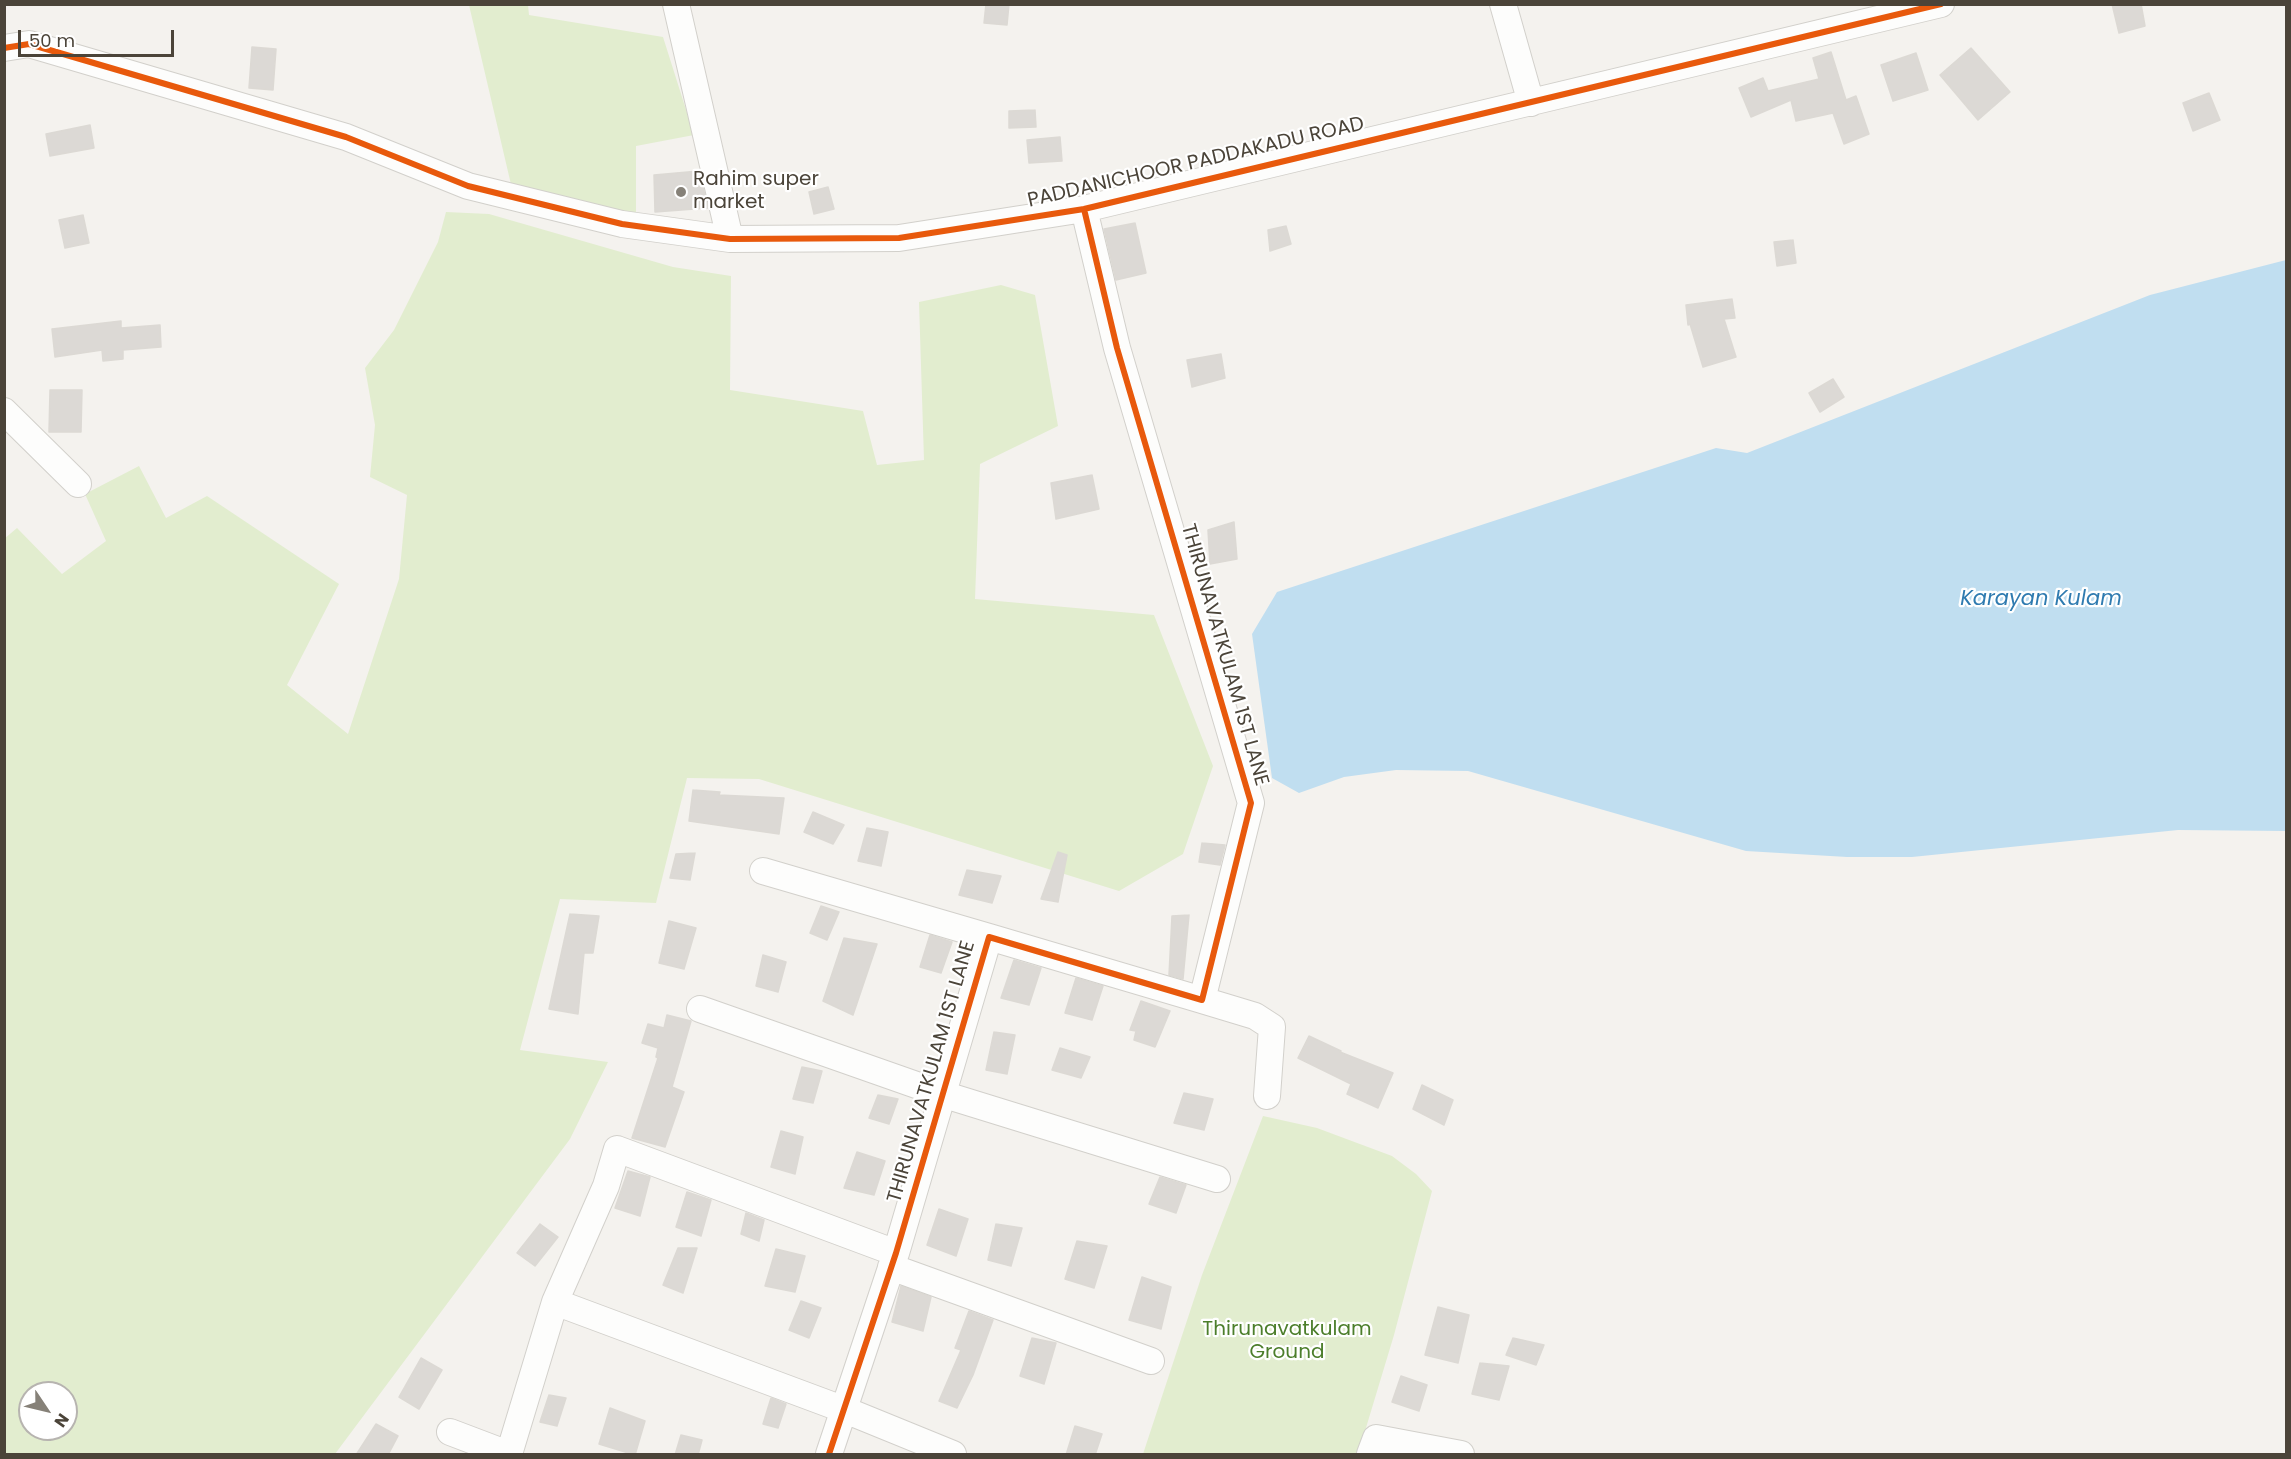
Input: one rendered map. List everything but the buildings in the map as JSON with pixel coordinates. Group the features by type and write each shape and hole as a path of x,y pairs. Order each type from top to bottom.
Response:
{"street":[{"path":"676,4 730,239"},
{"path":"1503,4 1531,103"},
{"name":"PADDANICHOOR PADDAKADU ROAD","path":"6,43 29,44 346,137 468,186 622,224 730,239 899,238 1084,209 1940,5"},
{"name":"THIRUNAVATKULAM 1ST LANE","path":"829,1455 893,1260 988,937 1202,1000 1251,803 1117,348 1084,209"},
{"path":"4,411 78,484"},
{"path":"763,871 988,937"},
{"path":"1202,1000 1255,1016 1272,1026 1267,1096"},
{"path":"700,1009 942,1094 1217,1179"},
{"path":"450,1432 509,1455 555,1302 606,1185 617,1149 1151,1361"},
{"path":"555,1302 845,1410 953,1455"},
{"path":"1370,1455 1376,1438 1461,1455"}],"green space":[{"path":"469,5 528,5 529,15 663,37 694,135 636,146 636,219 513,193"},
{"path":"446,212 489,214 673,267 731,276 730,390 863,411 877,465 924,460 919,302 1001,285 1035,295 1058,426 980,464 975,599 1154,615 1213,766 1183,854 1119,891 759,779 687,778 656,903 560,899 520,1050 608,1062 570,1139 335,1454 5,1454 4,539 17,528 62,574 106,541 85,494 139,466 166,518 207,496 339,584 287,685 348,734 399,579 407,495 370,477 375,425 365,368 394,330 438,242"},
{"name":"Thirunavatkulam Ground","path":"1263,1116 1317,1128 1392,1156 1416,1174 1432,1191 1394,1335 1362,1441 1357,1454 1143,1454 1202,1275"}],"water":[{"name":"Karayan Kulam","path":"2286,260 2286,831 2178,830 1912,857 1847,857 1746,851 1468,771 1396,770 1344,777 1299,793 1272,778 1252,634 1277,592 1716,448 1747,453 2150,295"}],"cycle path":[{"path":"4,48 29,44 346,137 468,186 622,224 730,239 899,238 1084,209 1941,4"},
{"path":"829,1454 896,1253 989,937 1202,1000 1251,803 1117,348 1084,209"}],"place":[{"name":"Rahim super market","path":"681,192"}]}
